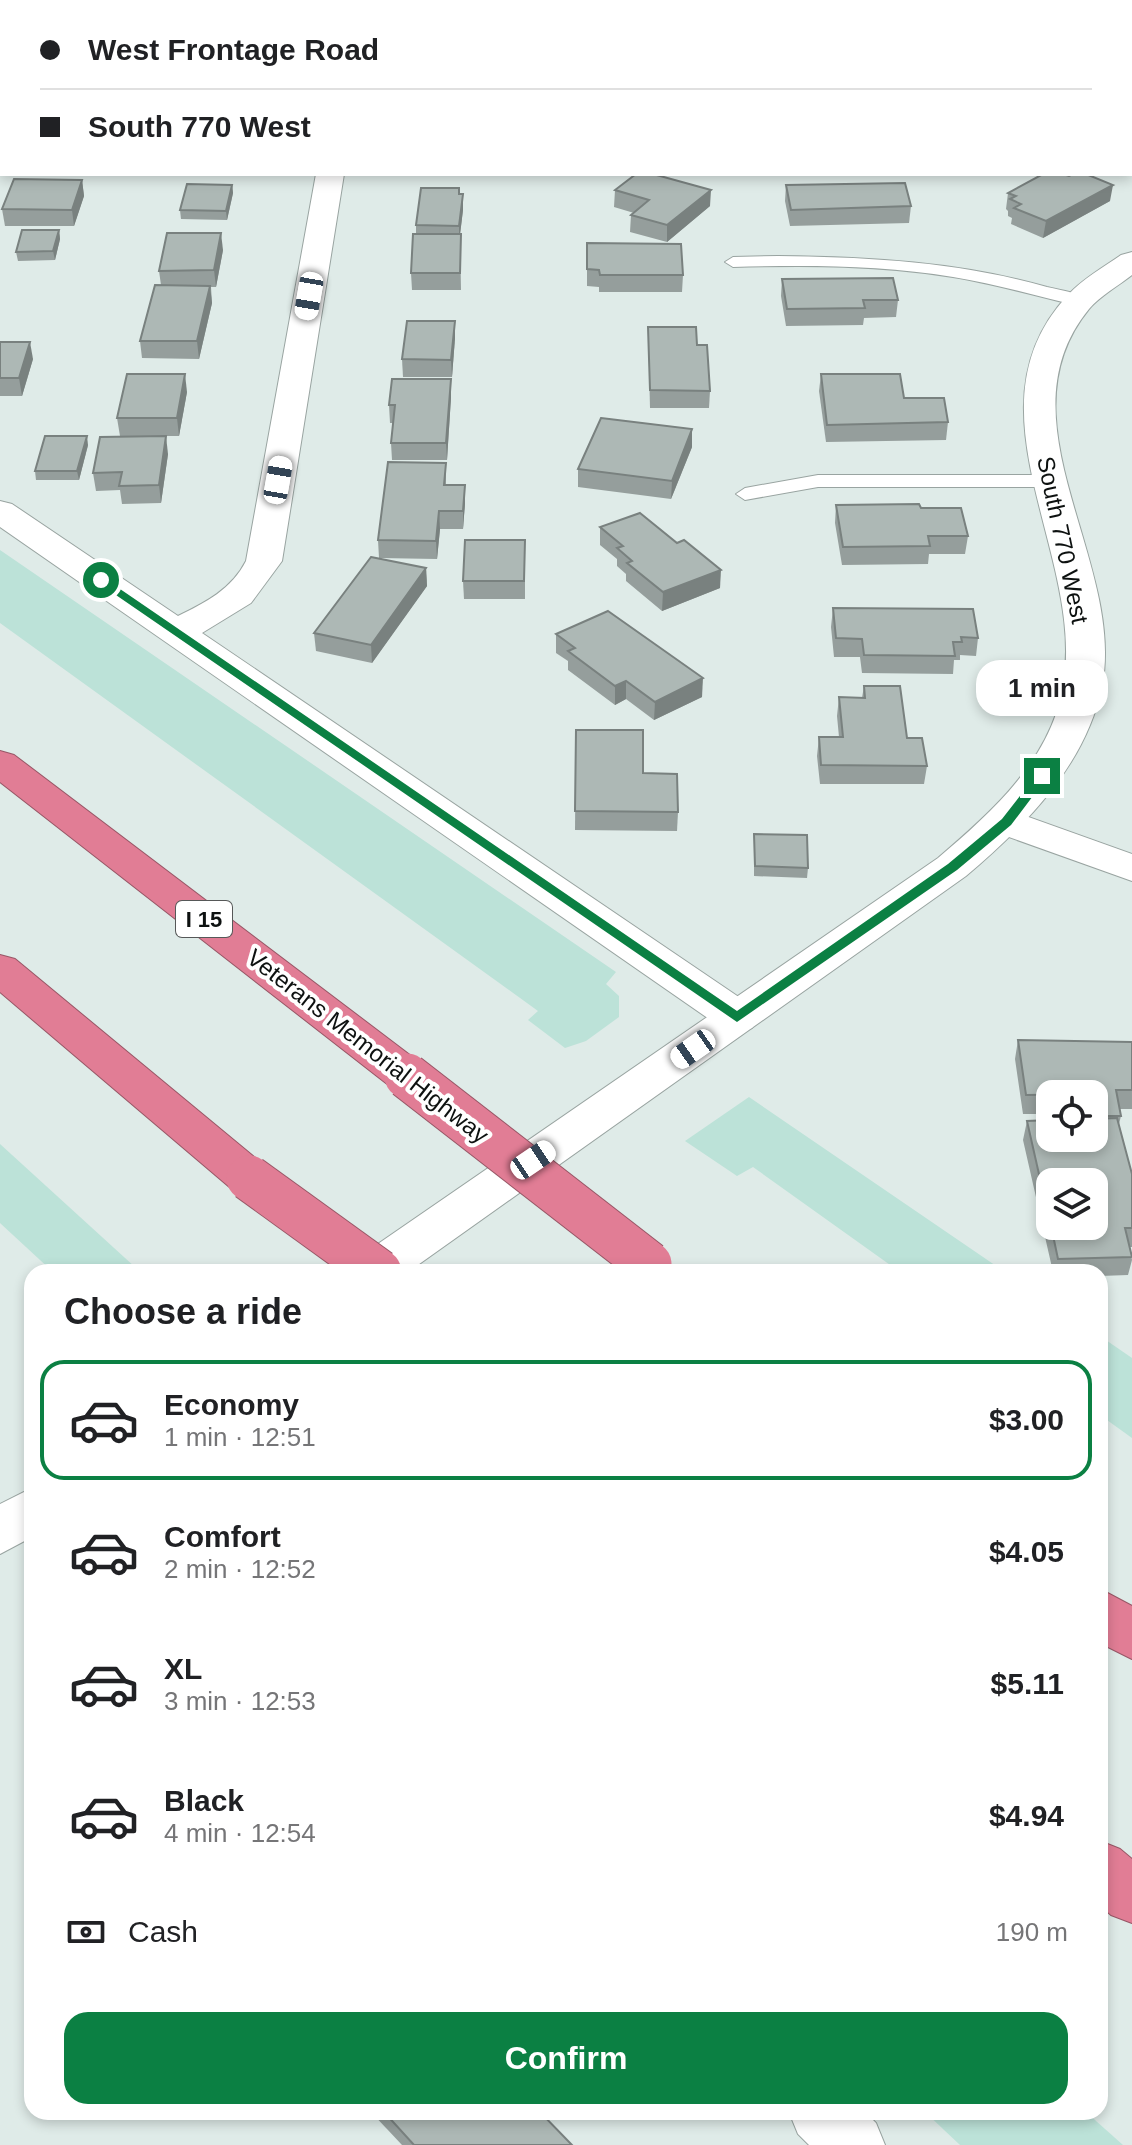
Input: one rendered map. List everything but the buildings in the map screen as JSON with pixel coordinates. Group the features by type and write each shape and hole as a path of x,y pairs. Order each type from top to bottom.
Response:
{"highway":[{"name":"Veterans Memorial Highway","path":"0,763 649,1264"},
{"path":"0,969 249,1178 368,1264"},
{"path":"1108,1618 1132,1636"},
{"path":"1108,1875 1132,1896"}],"street":[{"path":"176,631 236,599 254,581 264,561 330,176"},
{"name":"South 770 West","path":"385,1264 952,867 1006,822 1061,745 1082,683 1086,653 1083,622 1040,430 1037,387 1055,333 1079,301 1132,261"},
{"path":"0,511 737,1017"},
{"path":"1006,822 1132,868"},
{"path":"0,1532 24,1515"},
{"path":"828,2120 854,2145"}],"lane":[{"path":"733,262 837,261 937,267 988,275 1079,301"},
{"path":"745,494 818,481 1051,481"}],"green space":[{"path":"0,550 616,972 606,984 619,996 619,1017 586,1041 565,1048 528,1020 538,1011 0,623"},
{"path":"749,1097 993,1264 889,1264 753,1167 737,1176 685,1141"},
{"path":"0,1144 132,1264 44,1264 0,1223"},
{"path":"1108,1342 1132,1358 1132,1438 1108,1421"},
{"path":"933,2120 1095,2120 1123,2145 960,2145"}],"route":[{"path":"101,580 737,1017 983,843 1006,822 1042,776"}]}
